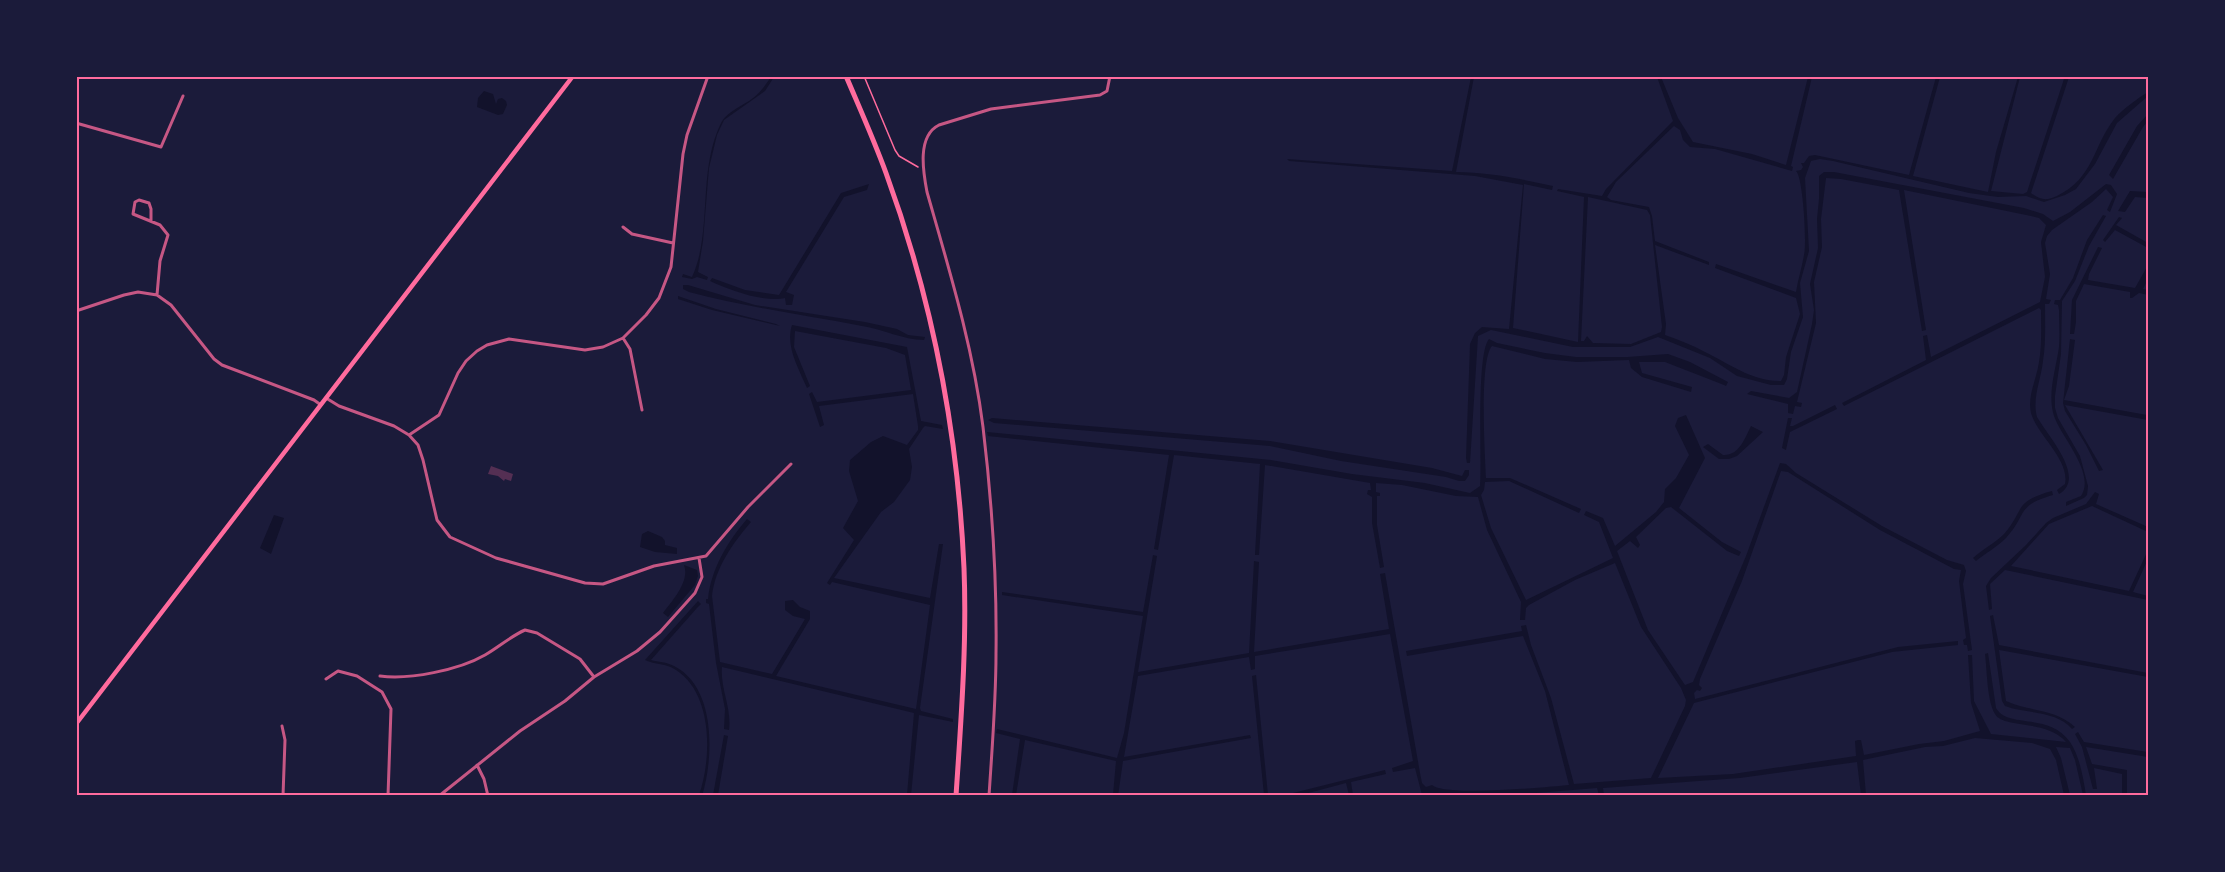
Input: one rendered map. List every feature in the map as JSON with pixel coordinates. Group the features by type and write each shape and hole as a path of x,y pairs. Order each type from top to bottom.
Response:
{"main road":[{"path":"76,724 573,76"},
{"path":"846,76 886,172 908,241 936,348 948,413 960,512 964,569 963,671 956,795"}],"street":[{"path":"409,435 439,415 466,361 487,345 509,339 589,349 603,347 623,338 646,315 659,297 671,267 687,135 708,76"},
{"path":"989,795 996,655 993,539 983,426 964,328 927,192 924,171 926,140 933,128 991,109 1100,95 1107,92 1110,76"},
{"path":"76,123 161,147 183,96"},
{"path":"151,221 149,203 139,200 135,202 133,214 160,225 168,235 160,261 157,295"},
{"path":"623,227 632,234 673,243"},
{"path":"76,311 138,292 157,295 171,305 214,359 222,365 314,400 321,405"},
{"path":"623,338 630,349 642,410"},
{"path":"326,398 339,406 394,426 409,435 418,445 437,520 450,537 472,549 555,576 585,583 603,584 654,566 706,556 748,507 791,464"},
{"path":"439,795 520,731 660,632 695,593 702,577 699,558"},
{"path":"380,676 393,678 436,673 484,656 525,630 537,633 580,659 594,677"},
{"path":"326,679 338,670 351,673 382,693 391,709 388,795"},
{"path":"282,726 285,740 283,795"},
{"path":"477,765 488,795"}],"path":[{"path":"864,76 897,153 924,171"}],"shaded area":[{"path":"771,77 774,77 765,91 724,120 717,135 709,168 703,241 698,272 708,277 707,280 682,277 683,274 692,277 698,259 702,240 709,161 714,142 721,123 731,112 756,96"},
{"path":"1471,77 1474,77 1456,172 1517,178 1553,186 1552,190 1524,184 1513,328 1578,342 1584,197 1557,191 1558,189 1602,196 1606,189 1673,121 1657,77 1661,77 1678,118 1693,142 1752,154 1786,165 1808,77 1812,77 1791,166 1792,171 1715,149 1690,147 1683,140 1680,130 1674,126 1616,182 1607,197 1611,200 1649,207 1655,241 1709,262 1709,265 1655,245 1666,324 1665,335 1695,347 1750,375 1781,381 1800,314 1796,298 1715,268 1716,264 1796,292 1804,255 1805,238 1801,185 1796,171 1801,170 1803,167 1801,163 1804,163 1809,156 1815,155 1909,175 1936,77 1940,77 1913,176 1988,192 1996,152 2018,77 2020,77 1991,191 2023,194 2027,192 2064,79 2058,77 2069,77 2031,193 2050,199 2079,180 2115,118 2126,107 2148,92 2148,96 2117,123 2095,164 2076,189 2044,202 2026,196 1998,197 1969,193 1833,161 1820,159 1811,161 1805,178 1809,251 1800,283 1803,317 1791,352 1784,385 1771,385 1737,376 1710,358 1658,337 1630,347 1573,347 1491,330 1478,336 1470,463 1467,463 1466,458 1470,344 1475,333 1482,327 1509,329 1523,185 1475,176 1289,161 1287,159 1452,171","holes":["1588,197 1647,210 1650,215 1661,332 1631,344 1593,343 1587,336 1584,341 1581,341"]},
{"path":"484,91 493,94 496,104 498,99 502,98 506,101 507,105 503,114 498,115 477,107 478,98"},
{"path":"2148,114 2148,121 2113,179 2109,175 2137,126"},
{"path":"1824,172 2024,208 2043,214 2053,221 2070,212 2106,184 2111,185 2117,194 2110,212 2107,210 2113,197 2106,189 2092,202 2052,230 2045,243 2050,274 2046,299 2051,300 2049,304 2045,304 2045,347 2036,396 2036,410 2037,417 2056,445 2067,468 2069,478 2067,487 2059,494 2057,490 2065,484 2063,466 2034,421 2030,407 2041,349 2041,310 2039,308 1844,406 1842,403 1926,360 1923,336 1927,335 1931,357 2040,302 2045,277 2041,242 2046,225 2039,218 1904,190 1926,330 1922,331 1899,190 1826,178 1821,219 1822,247 1814,282 1816,323 1797,402 1802,403 1801,407 1795,406 1793,414 1788,413 1788,404 1747,394 1751,391 1789,398 1797,392 1814,310 1810,284 1818,248 1819,176"},
{"path":"869,184 867,190 844,197 786,292 794,295 792,305 786,305 785,298 757,297 710,281 712,278 745,290 779,295 841,193"},
{"path":"2130,191 2148,192 2148,198 2135,197 2125,212 2118,211"},
{"path":"2103,215 2106,216 2089,246 2075,281 2062,301 2061,354 2055,408 2058,418 2080,456 2088,486 2087,495 2084,498 2066,506 2066,502 2081,496 2084,477 2076,455 2058,425 2052,408 2052,390 2059,347 2059,310 2058,305 2054,304 2055,300 2060,300 2073,278 2087,240"},
{"path":"2119,217 2122,218 2116,225 2148,243 2148,248 2115,230 2105,242 2103,240"},
{"path":"2098,247 2102,248 2088,280 2135,288 2148,265 2148,279 2143,289 2148,290 2148,295 2139,293 2130,298 2130,292 2084,284 2076,301 2074,334 2070,334 2072,300"},
{"path":"683,285 755,305 865,322 897,329 908,335 925,337 924,340 908,338 870,327 732,302 689,292 683,289"},
{"path":"678,296 780,326 712,310 678,299"},
{"path":"792,325 907,347 921,421 942,425 943,429 925,426 923,428 909,449 912,467 910,480 894,502 881,512 834,578 930,598 939,544 943,544 920,708 921,711 953,719 953,722 919,715 911,795 907,795 914,713 722,667 729,722 729,730 724,729 725,709 716,663 709,604 706,603 706,599 708,599 713,577 722,556 747,519 751,522 726,556 717,576 712,596 720,662 772,674 805,619 793,616 785,610 785,601 793,600 800,607 810,611 810,619 776,676 916,709 930,605 832,582 830,585 827,583 854,540 843,528 858,501 849,471 850,460 871,442 883,436 907,445 918,430 913,394 819,406 824,425 820,427 809,394 812,392 817,402 911,390 905,355 886,348 795,331 794,347 810,386 807,388 790,341"},
{"path":"1489,339 1497,343 1545,353 1576,357 1668,354 1690,362 1728,382 1726,386 1665,362 1639,362 1642,373 1692,387 1691,392 1642,377 1631,368 1629,360 1577,362 1545,359 1492,346 1485,369 1486,478 1510,478 1581,509 1579,513 1509,481 1485,482 1481,495 1491,528 1526,600 1613,558 1599,522 1584,515 1586,511 1603,518 1615,546 1656,512 1664,502 1665,489 1676,478 1689,455 1675,426 1678,418 1686,415 1705,458 1679,508 1722,542 1741,552 1739,556 1727,551 1671,507 1666,508 1636,537 1640,545 1638,548 1630,541 1617,551 1648,630 1685,685 1693,682 1746,556 1780,463 1786,464 1796,473 1882,526 1947,560 1964,565 1966,571 1963,584 1972,650 1968,651 1963,640 1966,638 1959,581 1961,570 1954,569 1880,530 1788,472 1781,471 1742,581 1700,679 1699,685 1702,688 1694,693 1695,699 1898,647 1958,641 1958,645 1892,652 1694,703 1658,778 1733,774 1856,756 1855,741 1858,740 1861,740 1864,755 1944,741 1980,731 1971,703 1968,655 1972,655 1974,701 1991,734 2066,742 2048,730 2000,719 1995,714 1990,701 1988,685 1985,654 1988,653 1996,708 2010,718 2041,724 2061,733 2070,742 2076,754 2086,795 2083,795 2070,748 2056,747 2070,795 2064,795 2056,760 2050,749 2032,743 1975,738 1863,760 1866,795 1861,795 1857,762 1740,778 1603,788 1604,795 1599,795 1597,788 1499,796 1434,793 1422,795 1415,768 1393,772 1392,768 1413,761 1390,634 1255,656 1255,669 1251,670 1249,657 1138,676 1124,757 1250,735 1251,738 1123,761 1118,796 1113,795 1116,761 1025,740 1016,795 1012,795 1020,739 996,733 997,729 1117,758 1124,733 1143,616 1002,595 1002,592 1143,612 1153,555 1157,556 1138,672 1249,653 1254,561 1259,562 1254,652 1389,629 1380,574 1385,573 1420,773 1422,783 1426,787 1432,785 1441,789 1476,791 1569,785 1545,691 1523,636 1407,656 1406,651 1522,631 1521,626 1526,625 1551,698 1574,784 1651,778 1686,700 1681,688 1641,627 1615,563 1575,580 1529,605 1526,608 1525,620 1520,620 1521,602 1487,530 1478,497 1456,496 1402,485 1376,483 1376,492 1380,493 1380,496 1377,496 1377,525 1384,567 1380,568 1372,523 1372,497 1367,494 1368,490 1371,490 1370,483 1265,465 1259,555 1255,555 1260,464 1174,455 1158,550 1154,549 1169,455 988,436 987,432 1271,460 1352,474 1425,483 1470,493 1480,486 1482,365"},
{"path":"2070,339 2075,340 2069,386 2064,400 2147,415 2148,411 2148,420 2065,405 2103,470 2099,471 2065,411 2063,403"},
{"path":"1835,405 1837,409 1790,432 1786,450 1782,448 1788,418 1792,418 1790,426 1793,426"},
{"path":"992,418 1270,441 1432,468 1462,476 1465,470 1469,470 1469,475 1465,481 1459,481 1341,461 1270,446 994,423 988,420"},
{"path":"1751,426 1763,432 1737,456 1719,459 1703,447 1708,444 1723,455 1729,455 1741,445"},
{"path":"2052,491 2053,495 2027,507 2013,530 2003,541 1976,561 1973,558 2004,534 2025,503"},
{"path":"2095,492 2099,494 2096,504 2148,527 2148,532 2092,506 2049,524 2011,566 2129,591 2148,550 2148,559 2133,592 2148,596 2148,600 2005,570 1990,584 1992,609 1989,610 1986,586 1991,578 2046,523 2086,504"},
{"path":"274,515 284,518 271,554 260,548"},
{"path":"648,531 662,537 665,545 677,548 677,554 655,552 640,547 642,534"},
{"path":"684,565 697,570 698,576 695,585 668,617 663,613 683,584"},
{"path":"698,601 701,604 651,660 671,665 688,676 698,690 704,706 708,724 709,762 702,796 699,795 707,746 703,710 697,694 676,670 645,660"},
{"path":"1993,615 1999,645 2148,673 2148,677 1999,650 2006,701 2059,716 2075,727 2072,729 2049,715 2005,706 2002,701 1990,616"},
{"path":"1256,675 1268,795 1264,795 1252,676"},
{"path":"2078,732 2084,742 2148,752 2148,757 2086,747 2092,764 2127,770 2127,795 2122,795 2122,774 2094,768 2097,789 2093,789 2082,747 2075,734"},
{"path":"724,735 728,736 718,795 713,795"},
{"path":"1385,770 1386,774 1351,782 1353,795 1349,795 1346,783 1301,795 1285,795"}],"building":[{"path":"491,466 513,474 511,481 505,479 504,481 498,476 488,474"}]}
